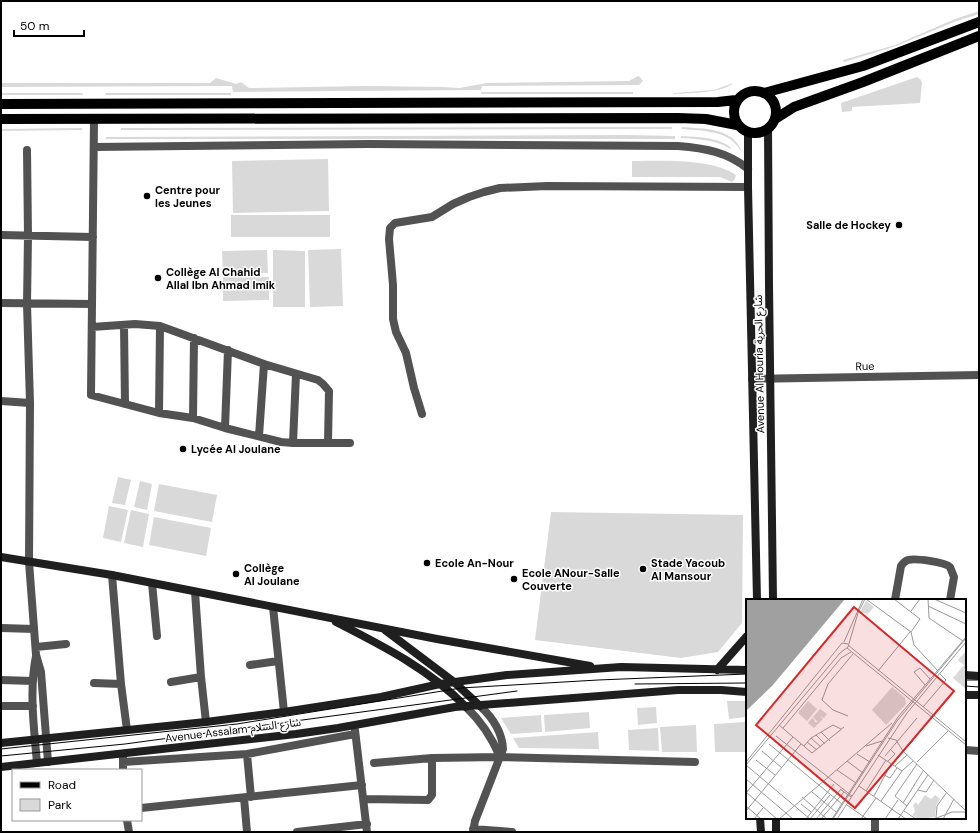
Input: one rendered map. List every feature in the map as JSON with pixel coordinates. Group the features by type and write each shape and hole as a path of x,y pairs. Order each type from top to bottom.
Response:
{"main road":[{"path":"764,93 863,66 979,22"},
{"path":"775,119 776,113 773,101 764,93 754,90 749,91 736,100 733,112 734,119 737,124 748,132 758,133 768,128 775,119 794,107 863,82 979,36"},
{"path":"1,104 718,102 736,100"},
{"path":"1,119 678,118 706,119 737,124"},
{"name":"Avenue Al Houria شارع الحرية","path":"768,128 773,599"},
{"name":"Avenue Al Houria شارع الحرية","path":"748,132 756,599"},
{"path":"1,557 112,575 437,639 603,668 621,667 746,670"},
{"path":"329,618 402,657 440,684 466,707"},
{"path":"383,628 454,682 480,706"},
{"path":"717,670 746,637"},
{"name":"Avenue Assalam شارع السلام","path":"1,743 206,722 284,712 381,697 454,682 603,668"},
{"path":"966,675 979,676"},
{"name":"Avenue Assalam شارع السلام","path":"1,766 48,762 123,762 432,711 466,707 678,690 722,690 746,692"},
{"path":"966,695 979,695"},
{"path":"760,819 760,832"},
{"path":"776,819 776,832"}],"street":[{"path":"94,120 92,395 159,413 193,418 225,428 293,443 350,443"},
{"path":"94,147 370,144 678,146 701,148 723,154 737,161 748,169"},
{"path":"27,150 27,304 30,403 29,562 36,651 42,672 48,762"},
{"path":"422,414 406,353 396,332 393,319 393,284 389,239 390,228 395,223 432,217 468,197 500,188 547,186 748,187"},
{"path":"1,235 93,237"},
{"path":"1,303 92,304"},
{"path":"92,327 124,325 160,326 264,364 318,380 329,391 328,442"},
{"path":"124,325 125,404"},
{"path":"159,413 160,326"},
{"path":"193,418 194,338"},
{"path":"225,428 228,350"},
{"path":"259,436 264,364"},
{"path":"293,443 296,374"},
{"name":"Rue","path":"752,379 979,375"},
{"path":"1,401 30,403"},
{"path":"895,599 901,566 904,562 912,560 943,563 950,567 954,577 950,599"},
{"path":"112,575 121,684 127,730"},
{"path":"152,583 157,636"},
{"path":"195,592 206,722"},
{"path":"273,607 284,712"},
{"path":"1,628 34,628"},
{"path":"36,651 66,644"},
{"path":"36,651 33,672 36,763"},
{"path":"250,665 278,661"},
{"path":"171,682 201,677"},
{"path":"1,680 33,681"},
{"path":"94,683 121,684"},
{"path":"1,706 33,706"},
{"path":"480,706 494,723 500,734 502,744 500,757 473,830 512,832"},
{"path":"466,707 484,726 500,757"},
{"path":"297,832 367,828 354,725"},
{"path":"123,762 247,754 355,734"},
{"path":"966,750 979,751"},
{"path":"247,754 247,832"},
{"path":"374,763 432,758 500,757 695,762"},
{"path":"364,799 428,800 432,795 432,758"},
{"path":"142,808 362,785"},
{"path":"875,819 875,832"},
{"path":"127,821 128,832"}],"green space":[{"path":"979,11 979,14 954,22 896,46 844,62 843,60 895,45 955,19"},
{"path":"638,76 643,81 639,85 482,86 481,90 233,92 232,86 1,87 1,83 210,83 216,78 236,84 241,82 249,88 365,86 459,88 487,83 629,81"},
{"path":"917,77 922,83 920,103 852,107 852,111 842,112 841,103"},
{"path":"733,83 722,89 714,91 674,94 714,90"},
{"path":"481,92 633,92 633,94 481,94"},
{"path":"1,93 82,93 83,95 1,95"},
{"path":"105,93 231,93 231,95 106,95"},
{"path":"672,127 672,129 121,130 121,128"},
{"path":"682,127 708,129 724,133 737,142 741,150 735,143 722,135 706,131 682,129"},
{"path":"82,128 82,130 1,131 1,129"},
{"path":"675,136 675,139 106,139 106,137"},
{"path":"681,136 701,137 714,140 726,144 731,148 730,149 713,142 681,138"},
{"path":"328,159 329,211 233,213 232,161"},
{"path":"632,161 700,163 726,170 736,175 732,182 720,177 632,177"},
{"path":"231,215 330,215 330,237 231,237"},
{"path":"341,249 343,306 310,307 308,250"},
{"path":"267,250 268,273 223,274 222,251"},
{"path":"273,250 305,251 305,307 273,307"},
{"path":"223,277 269,277 269,300 223,301"},
{"path":"118,477 131,480 125,505 112,503"},
{"path":"140,481 152,484 147,510 134,507"},
{"path":"159,484 217,495 212,522 154,511"},
{"path":"109,506 128,510 121,542 103,538"},
{"path":"131,510 149,514 143,547 124,543"},
{"name":"Stade Yacoub Al Mansour","path":"551,512 743,515 742,623 718,652 681,658 535,640"},
{"path":"154,517 211,528 206,556 149,545"},
{"path":"727,701 745,701 745,717 729,719"},
{"path":"656,707 657,723 638,725 637,708"},
{"path":"589,712 590,728 545,732 544,715"},
{"path":"541,715 542,732 511,734 501,718"},
{"path":"745,722 746,752 715,752 714,724"},
{"path":"696,725 697,752 662,752 660,727"},
{"path":"658,728 659,751 629,750 628,730"},
{"path":"598,732 599,749 519,748 513,738"}],"tram line":[{"path":"1,749 237,724 461,688 598,680 746,674"},
{"path":"966,680 979,680"},
{"path":"635,684 746,683"},
{"path":"966,686 979,687"},
{"path":"1,756 125,744 517,691"}],"place":[{"name":"Centre pour les Jeunes","path":"147,196"},
{"name":"Salle de Hockey","path":"899,225"},
{"name":"Collège Al Chahid Allal Ibn Ahmad Imik","path":"158,278"},
{"name":"Lycée Al Joulane","path":"183,449"},
{"name":"Ecole An-Nour","path":"427,563"},
{"name":"Stade Yacoub Al Mansour","path":"643,569"},
{"name":"Collège Al Joulane","path":"236,574"},
{"name":"Ecole ANour-Salle Couverte","path":"514,579"}]}
